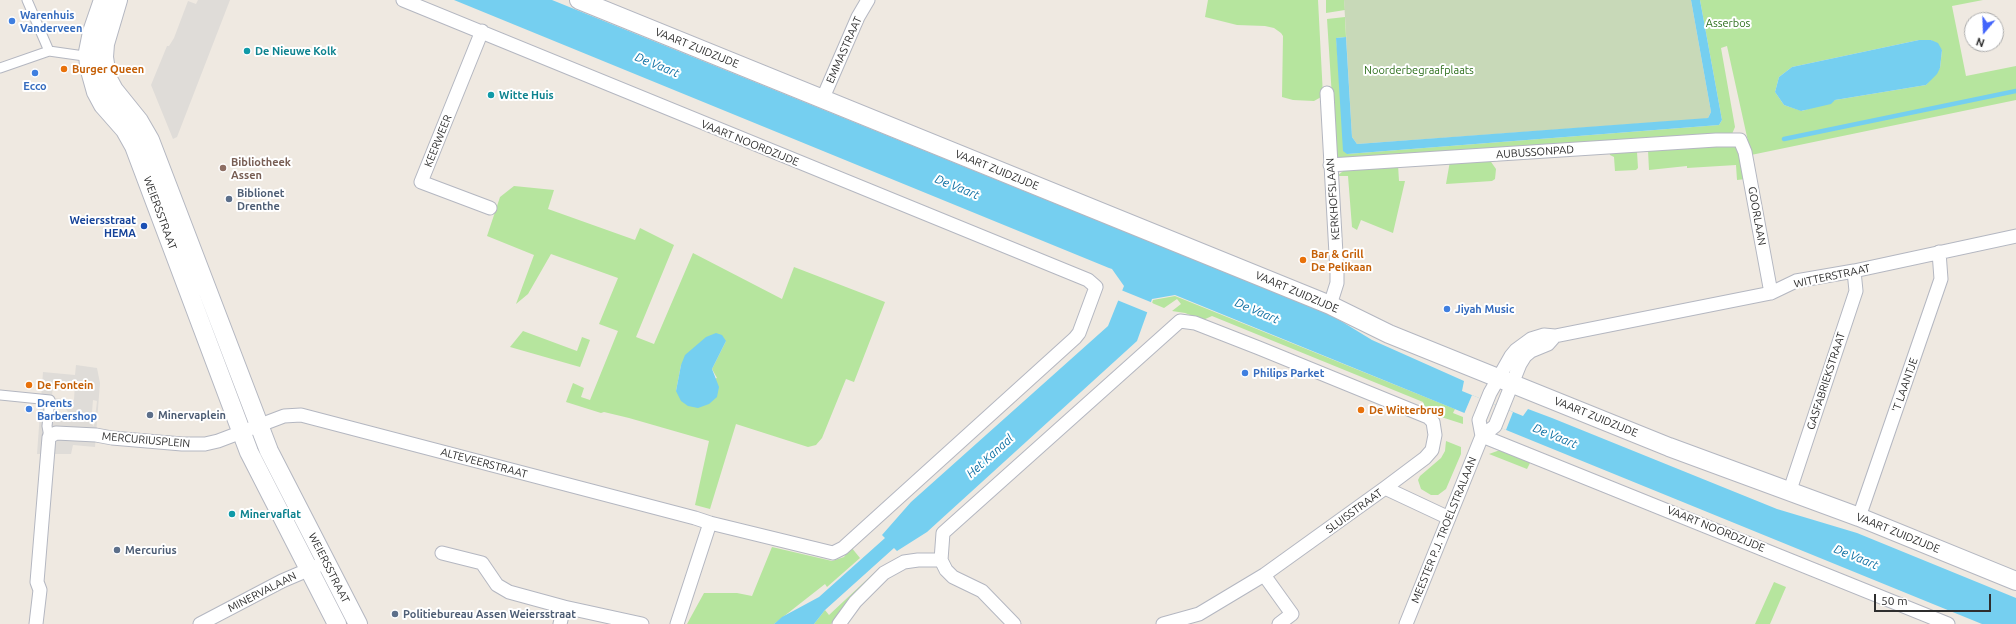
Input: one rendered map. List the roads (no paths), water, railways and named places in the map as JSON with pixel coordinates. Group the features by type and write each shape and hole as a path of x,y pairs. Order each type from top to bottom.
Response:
{"main road":[{"name":"WEIERSSTRAAT","path":"103,0 92,32 96,57 106,72 111,85 139,121 150,140 271,456 358,624"},
{"name":"WEIERSSTRAAT","path":"118,0 107,35 96,57 91,78 103,105 125,130 138,156 259,474 337,624"},
{"name":"VAART ZUIDZIJDE","path":"579,0 822,100 1330,305 1389,334 1669,447 1790,490 1863,509 2016,581"}],"street":[{"path":"27,0 49,51"},
{"name":"VAART NOORDZIJDE","path":"403,0 1088,280 1096,287 1085,318 1075,338 843,548 832,553 827,553 710,523"},
{"name":"EMMASTRAAT","path":"822,100 858,17 868,0"},
{"name":"KEERWEER","path":"482,32 421,182 490,208"},
{"path":"0,68 49,51 96,57"},
{"name":"KERKHOFSLAAN","path":"1327,93 1337,272 1337,283 1330,305"},
{"name":"AUBUSSONPAD","path":"1330,165 1716,140 1740,140"},
{"name":"GOORLAAN","path":"1740,140 1745,152 1771,293"},
{"name":"WITTERSTRAAT","path":"1505,380 1525,356 1531,351 1548,344 1555,336 1771,293 1796,281 1854,271 2016,236"},
{"name":"'T LAANTJE","path":"1863,509 1941,279 1939,252"},
{"name":"GASFABRIEKSTRAAT","path":"1790,490 1856,291 1854,271"},
{"path":"1014,624 982,592 954,577 946,570 941,560 943,533 1180,321 1195,323 1269,352 1428,418 1434,422 1435,435 1432,450 1385,488"},
{"path":"1505,380 1502,408 1495,426 1482,436 1479,420 1486,401 1505,380"},
{"path":"0,395 50,400 47,426 49,437 38,582 40,590 36,624"},
{"name":"ALTEVEERSTRAAT","path":"258,425 284,416 301,415 710,523"},
{"path":"242,432 258,425"},
{"name":"MERCURIUSPLEIN","path":"49,437 56,432 194,444 218,441 242,432"},
{"name":"VAART NOORDZIJDE","path":"1482,436 1948,624"},
{"name":"MEESTER P.J. TROELSTRALAAN","path":"1406,624 1482,436"},
{"name":"SLUISSTRAAT","path":"1163,624 1202,619 1385,488 1449,518"},
{"path":"677,624 710,523"},
{"path":"442,553 482,563 497,585 510,592 564,607 642,624"},
{"path":"839,624 855,602 884,573 904,562 918,560 941,560"},
{"name":"MINERVALAAN","path":"200,624 282,581 325,562"},
{"path":"1264,575 1292,614 1279,624"},
{"path":"560,624 564,607"}],"water":[{"path":"454,0 552,0 1331,315 1372,340 1464,381 1462,391 1523,416 1528,409 1777,509 1857,533 2016,598 2016,624 1982,624 1175,295 1152,299 1137,341 927,532 897,551 894,548 825,610 814,624 774,624 782,617 819,597 885,538 882,535 911,502 1108,326 1124,286 1112,269"},
{"path":"1691,0 1700,0 1722,120 1719,125 1347,154 1343,151 1336,38 1346,37 1352,137 1357,144 1708,118 1711,112"},
{"path":"1919,40 1931,40 1938,43 1942,50 1940,68 1937,74 1926,85 1835,100 1831,104 1801,111 1784,105 1775,92 1779,77 1792,67"},
{"path":"716,333 722,335 726,341 712,369 719,387 717,397 709,404 698,408 688,406 681,401 676,391 681,365 685,355 706,337"}],"waterway":[{"path":"1784,139 2016,91"}],"place":[{"name":"Warenhuis Vanderveen","path":"12,21"},
{"name":"De Nieuwe Kolk","path":"247,51"},
{"name":"Burger Queen","path":"64,69"},
{"name":"Ecco","path":"35,73"},
{"name":"Witte Huis","path":"491,95"},
{"name":"Bibliotheek Assen","path":"223,168"},
{"name":"Biblionet Drenthe","path":"229,199"},
{"name":"Weiersstraat HEMA","path":"144,226"},
{"name":"Bar & Grill De Pelikaan","path":"1303,260"},
{"name":"Jiyah Music","path":"1447,309"},
{"name":"Philips Parket","path":"1245,373"},
{"name":"De Fontein","path":"29,385"},
{"name":"Drents Barbershop","path":"29,409"},
{"name":"De Witterbrug","path":"1361,410"},
{"name":"Minervaplein","path":"150,415"},
{"name":"Minervaflat","path":"232,514"},
{"name":"Mercurius","path":"117,550"},
{"name":"Politiebureau Assen Weiersstraat","path":"395,614"}],"park label":[{"name":"Asserbos","path":"1728,23"},
{"name":"Noorderbegraafplaats","path":"1419,70"}],"water label":[{"name":"De Vaart","path":"657,65"},
{"name":"De Vaart","path":"957,187"},
{"name":"De Vaart","path":"1257,311"},
{"name":"De Vaart","path":"1555,436"},
{"name":"Het Kanaal","path":"990,456"},
{"name":"De Vaart","path":"1856,557"}]}
